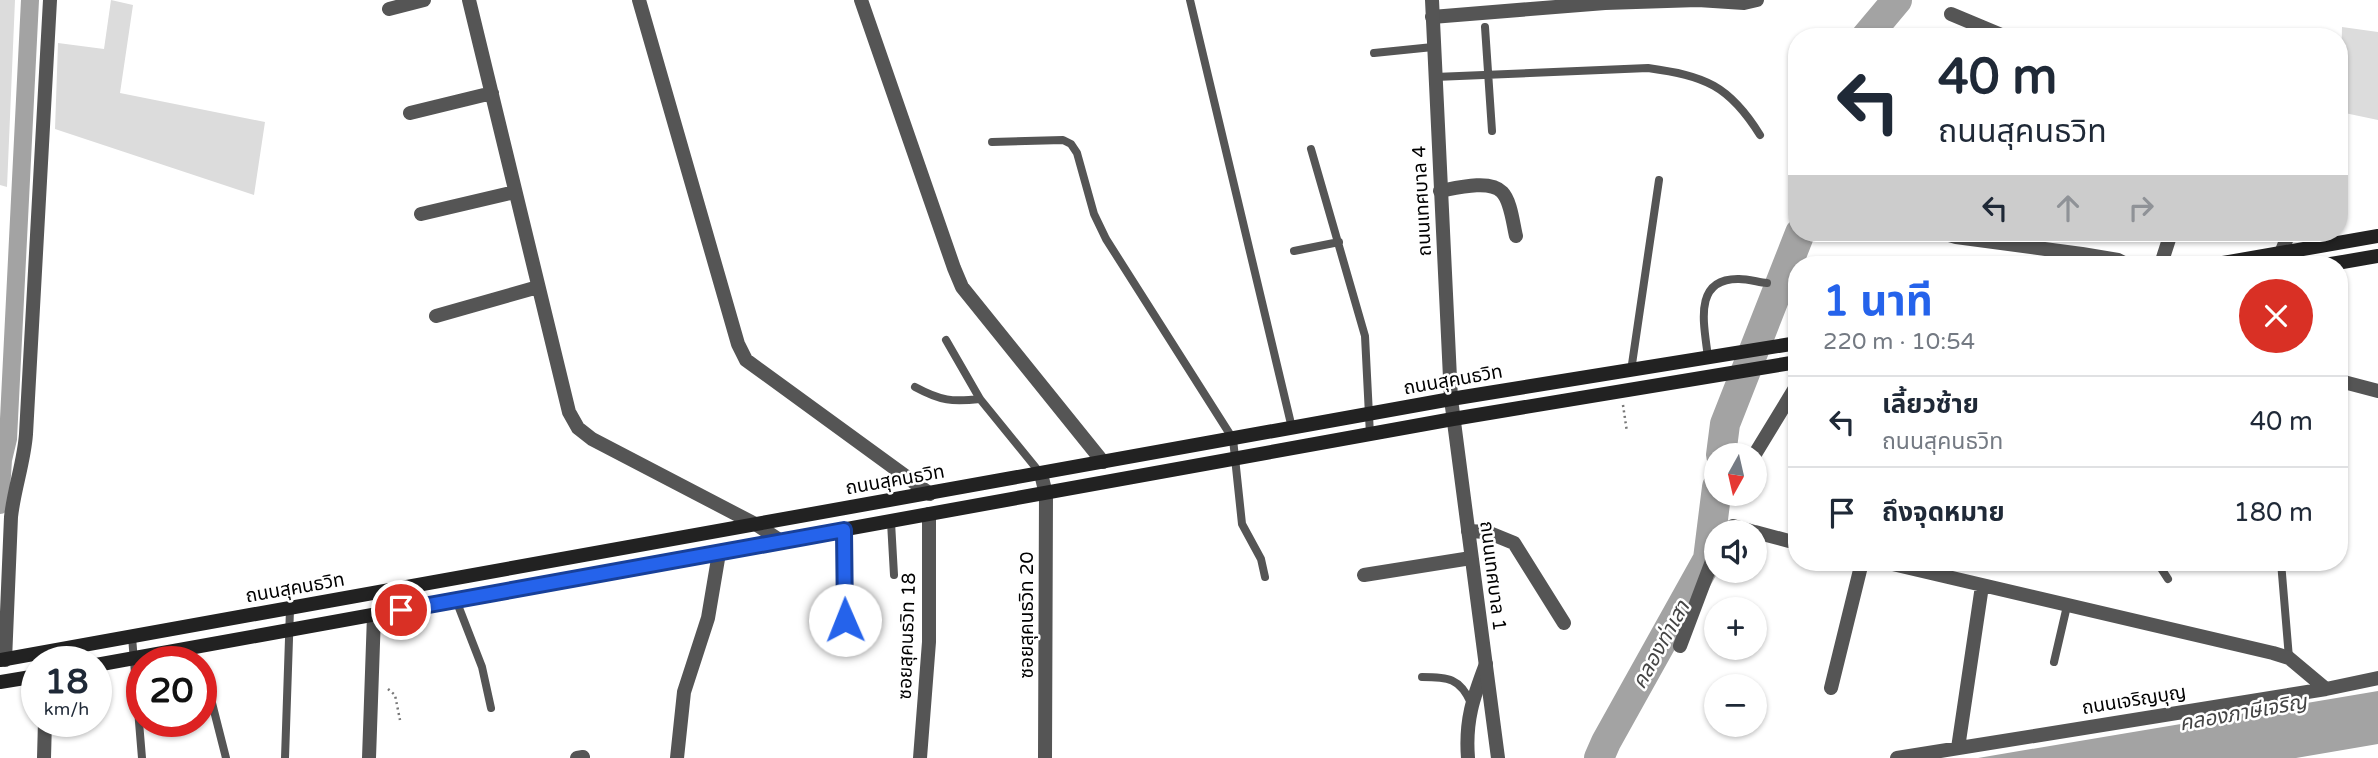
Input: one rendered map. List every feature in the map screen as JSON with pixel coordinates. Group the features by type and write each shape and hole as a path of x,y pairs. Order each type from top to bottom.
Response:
{"main road":[{"path":"2348,241 2378,236"},
{"path":"2264,256 2344,242"},
{"path":"2348,261 2378,256"},
{"name":"ถนนสุคนธวิท","path":"3,660 1451,399 1788,345"},
{"name":"ถนนสุคนธวิท","path":"200,646 1453,419 1788,364"},
{"path":"0,682 21,679"}],"street":[{"path":"3,660 11,517 13,499 24,461 26,434 50,0"},
{"path":"389,9 424,0"},
{"path":"469,0 569,412 578,429 592,439 757,524 781,541"},
{"path":"639,0 738,344 746,360 930,494"},
{"path":"861,0 962,287 1103,463"},
{"name":"ถนนเทศบาล 4","path":"1432,0 1451,399"},
{"path":"1432,17 1605,3 1757,0"},
{"path":"1951,14 1984,28"},
{"path":"410,113 492,93"},
{"path":"1440,191 1471,185 1502,191 1507,199 1516,236"},
{"path":"421,214 515,192"},
{"path":"1993,242 2094,256"},
{"path":"2281,253 2285,242"},
{"path":"436,316 538,287"},
{"path":"1622,391 1625,372"},
{"path":"2348,383 2378,391"},
{"name":"ถนนเทศบาล 1","path":"1451,399 1498,758"},
{"path":"1762,443 1788,399"},
{"name":"ซอยสุคนธวิท 20","path":"1041,474 1046,494 1045,758"},
{"name":"ซอยสุคนธวิท 18","path":"920,758 929,642 929,514"},
{"path":"1468,531 1487,532 1514,543 1564,623"},
{"path":"1767,535 1788,541"},
{"path":"677,758 684,692 708,618 719,553"},
{"path":"1364,575 1471,558"},
{"path":"1831,688 1860,571"},
{"path":"1921,571 2288,658 2326,689"},
{"path":"1680,646 1704,582"},
{"path":"1958,748 1982,586"},
{"path":"369,758 374,615"},
{"path":"1468,758 1467,723 1471,703 1486,664"},
{"name":"ถนนเจริญบุญ","path":"1897,758 2326,689 2378,678"},
{"path":"44,758 45,737"}],"lane":[{"path":"1190,0 1292,428"},
{"path":"1485,27 1493,131"},
{"path":"1374,53 1433,47"},
{"path":"1435,77 1648,68 1683,73 1708,81 1732,97 1760,135"},
{"path":"992,142 1063,140 1071,144 1077,153 1094,214 1106,239 1233,439 1242,524 1261,559 1265,577"},
{"path":"1311,149 1365,336 1370,435"},
{"path":"1625,372 1659,180"},
{"path":"1294,251 1339,242"},
{"path":"1708,358 1703,309 1707,293 1721,282 1738,279 1767,283"},
{"path":"946,340 981,399 1041,474"},
{"path":"915,387 948,401 981,399"},
{"path":"891,522 894,575"},
{"path":"844,530 846,643"},
{"path":"2163,571 2168,579"},
{"path":"2282,571 2288,658"},
{"path":"456,600 482,667 491,708"},
{"path":"2054,662 2067,606"},
{"path":"285,758 289,609"},
{"path":"132,637 133,646"},
{"path":"1422,677 1440,677 1456,682 1464,688 1471,703"},
{"path":"217,723 226,758"},
{"path":"141,737 142,758"}],"path":[{"path":"1622,391 1627,432"},
{"path":"372,684 386,688 395,695 400,720"}],"shaded area":[{"path":"0,0 15,0 7,187 0,185"},
{"path":"111,0 133,5 120,93 265,122 254,195 55,129 58,43 104,49"},
{"path":"2342,27 2378,32 2378,120 2348,114 2348,28"},
{"path":"2378,691 2378,744 2296,758 1978,758"}],"waterway":[{"path":"0,505 3,460 8,439 30,0"},
{"name":"คลองท่าเสา","path":"1874,28 1897,0"},
{"name":"คลองท่าเสา","path":"1791,256 1796,242"},
{"name":"คลองท่าเสา","path":"1723,443 1725,424 1788,264"},
{"name":"คลองท่าเสา","path":"1599,758 1708,559 1715,506"}],"route":[{"path":"401,610 844,530 845,620"}],"water label":[{"name":"คลองภาษีเจริญ","path":"2243,713"}]}
